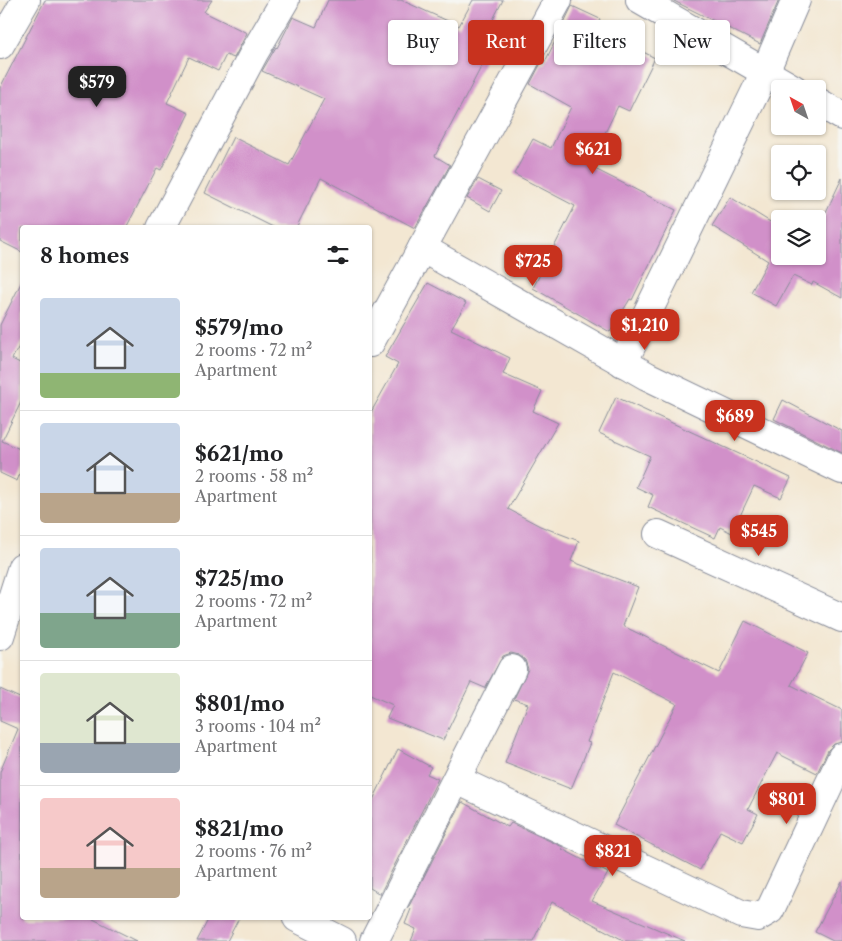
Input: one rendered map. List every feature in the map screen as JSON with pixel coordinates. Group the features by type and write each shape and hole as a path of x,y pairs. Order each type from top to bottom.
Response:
{"street":[{"path":"0,45 26,0"},
{"path":"163,225 244,70 285,0"},
{"path":"372,339 558,0"},
{"path":"640,0 779,80"},
{"path":"623,363 765,72 796,0"},
{"path":"826,107 842,116"},
{"path":"422,248 623,363 842,470"},
{"path":"658,534 842,618"},
{"path":"0,636 20,573"},
{"path":"374,941 512,669"},
{"path":"457,780 741,914 758,917 770,910 842,757"},
{"path":"299,920 329,938"}],"building":[{"path":"45,0 212,0 204,12 247,33 234,58 226,55 218,71 189,57 167,103 189,113 161,170 157,168 128,225 20,225 20,251 0,241 0,88"},
{"path":"328,0 401,0 446,20 388,20 388,65 458,65 458,26 473,0 503,0 493,20 468,20 468,65 482,65 435,156 450,165 415,228 321,178 298,225 269,225 205,193 233,137 289,165 324,99 262,71 277,48 293,17 316,27"},
{"path":"672,0 779,0 760,44 730,29 730,20 712,20"},
{"path":"572,6 600,19 600,20 565,20"},
{"path":"554,43 554,65 645,65 645,53 655,58 629,111 618,106 589,166 676,210 632,300 630,299 610,332 533,288 575,206 514,174 533,139 551,148 571,107 530,84 540,65 544,64"},
{"path":"842,178 842,298 813,282 812,285 793,276 776,306 751,292 768,261 712,226 730,197 771,222 771,265 826,265 826,212"},
{"path":"478,179 501,191 490,211 467,198"},
{"path":"428,283 466,303 451,329 510,358 503,374 542,391 533,411 558,423 508,509 540,526 579,541 571,561 638,587 623,626 719,673 745,621 808,653 791,685 842,710 842,742 834,744 828,750 817,773 777,753 748,809 758,814 743,842 720,831 700,870 614,825 677,704 614,672 587,742 590,743 571,789 505,763 528,704 514,699 528,669 525,660 519,655 511,653 503,656 485,688 471,682 443,740 387,718 393,705 372,696 372,410 398,364 385,357"},
{"path":"20,285 20,345 12,359 20,363 20,404 2,441 20,449 20,473 17,481 0,473 0,325"},
{"path":"616,397 791,478 781,498 754,486 732,533 720,527 715,538 648,507 653,495 636,487 650,456 599,433"},
{"path":"783,400 842,431 842,453 774,419"},
{"path":"0,689 20,698 20,920 95,920 137,941 0,941 0,772 18,729 0,721"},
{"path":"398,749 431,767 427,774 438,779 380,894 372,889 372,802"},
{"path":"462,802 508,827 511,823 563,847 562,849 608,873 592,901 685,941 625,941 552,902 533,941 411,941 416,929 405,924 411,909 408,908"},
{"path":"842,881 842,941 833,941 815,932"},
{"path":"208,920 238,920 227,941 197,941"}]}
